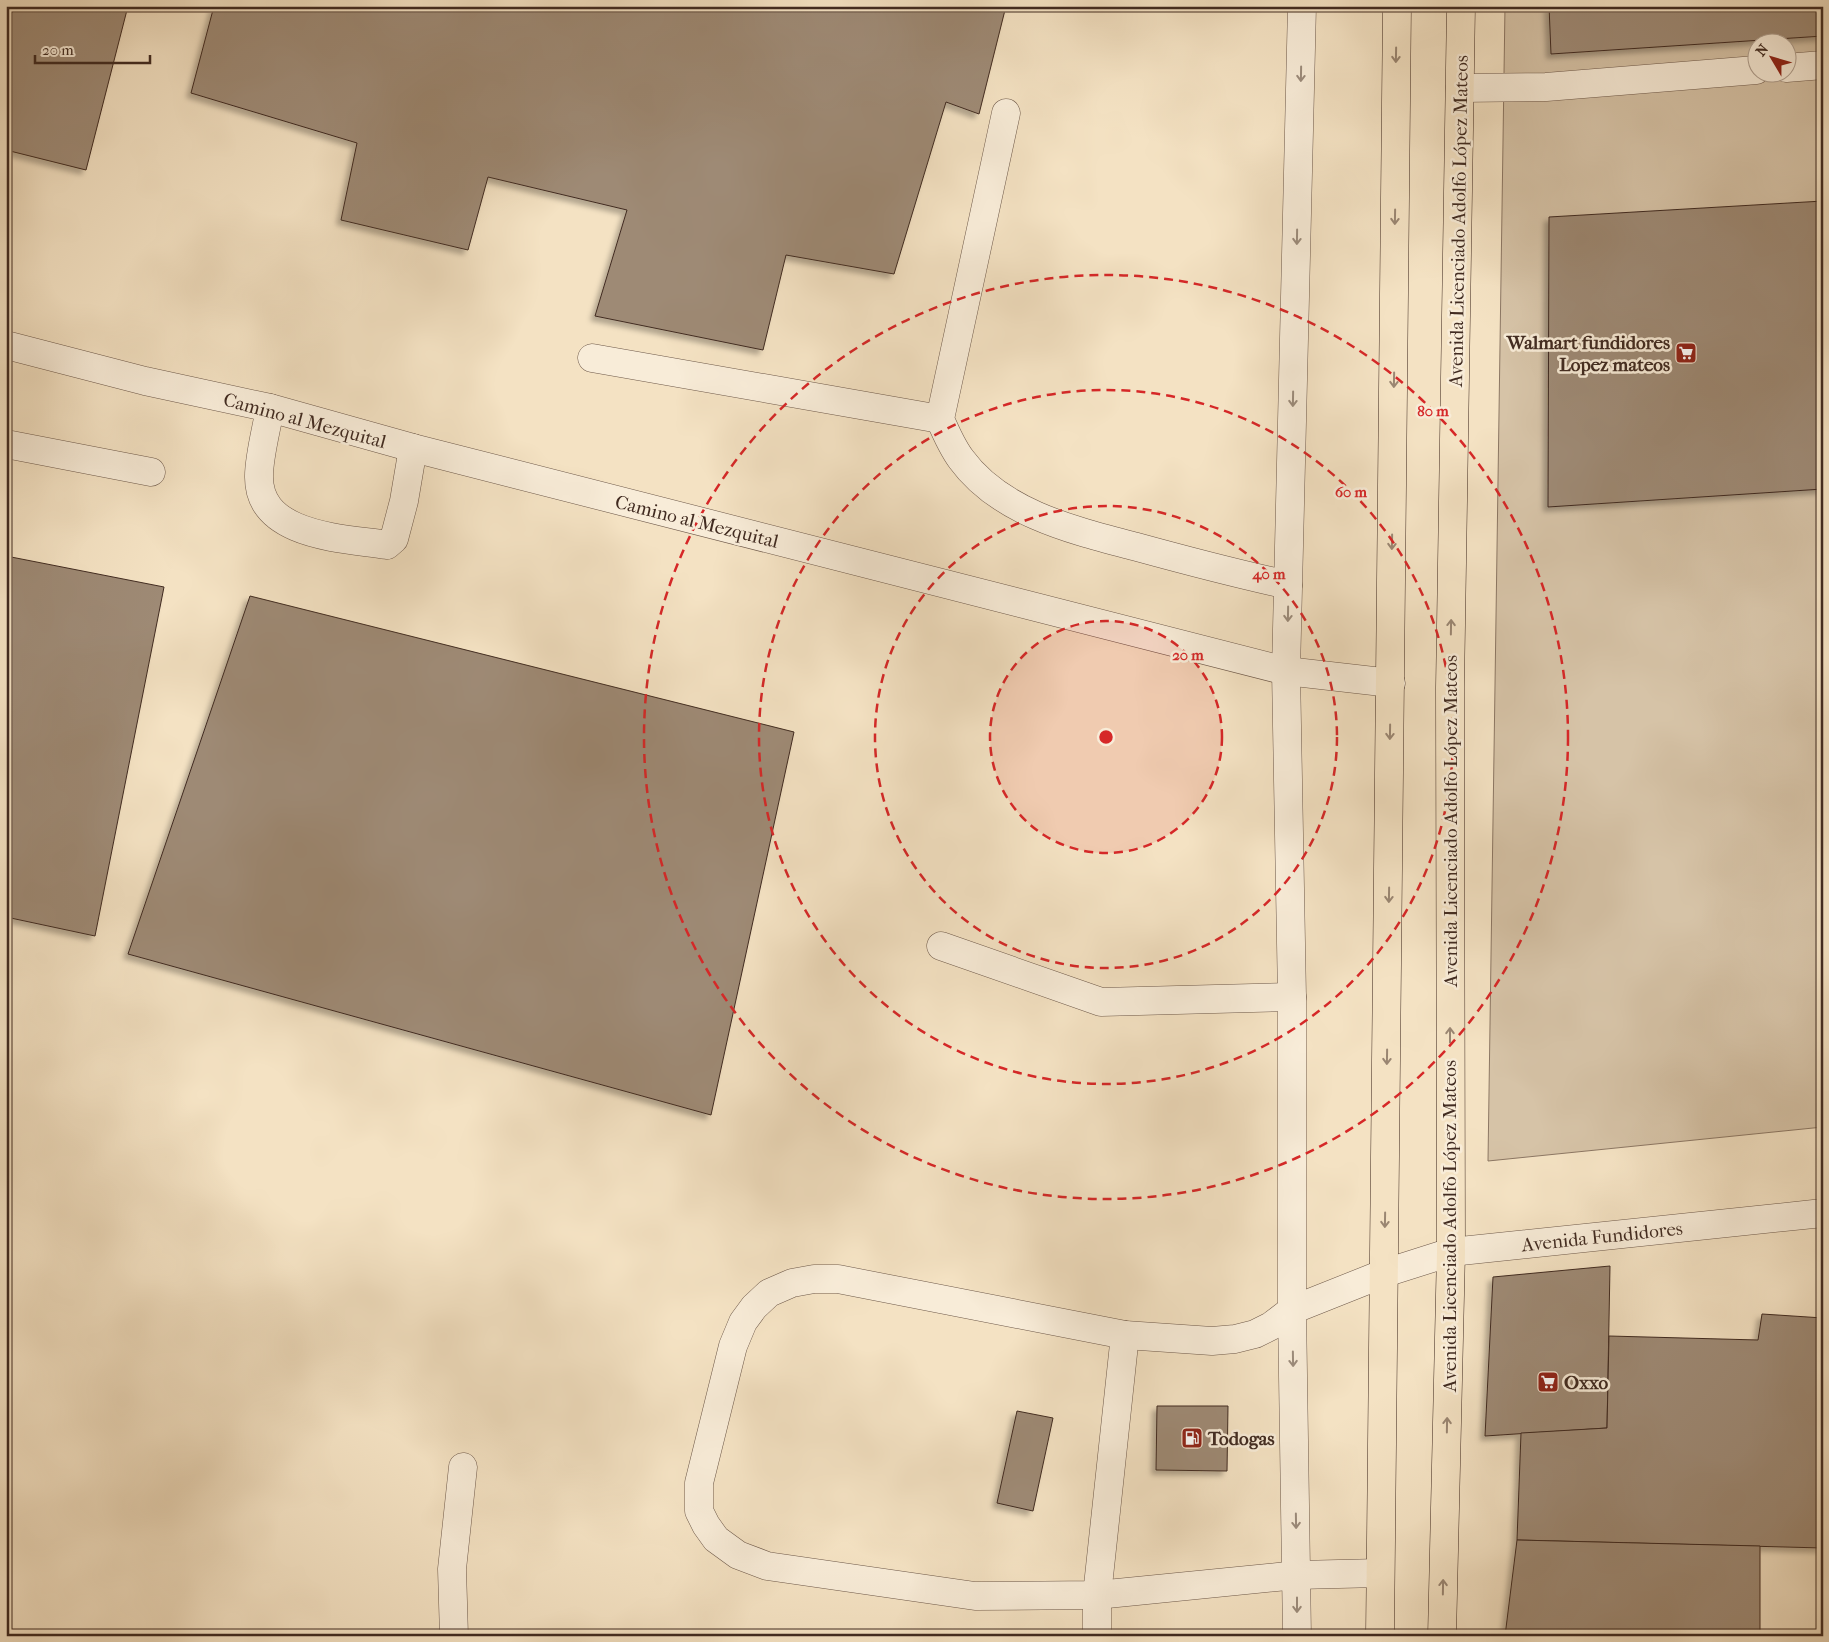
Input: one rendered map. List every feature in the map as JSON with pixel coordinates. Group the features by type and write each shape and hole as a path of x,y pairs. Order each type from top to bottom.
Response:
{"main road":[{"path":"1380,1636 1397,6"},
{"name":"Avenida Licenciado Adolfo López Mateos","path":"1442,1636 1451,1252 1450,687 1461,6"}],"street":[{"path":"1296,1636 1297,1575 1292,1310 1292,997 1286,671 1302,6"},
{"path":"1796,67 1823,65"},
{"path":"1460,88 1546,86 1746,71"},
{"path":"1006,113 940,419 961,460 997,494 1029,513 1061,526 1212,568 1288,585"},
{"name":"Camino al Mezquital","path":"6,345 145,381 270,408 413,448 1286,671 1391,684"},
{"path":"592,358 940,419"},
{"path":"270,408 259,475 260,488 264,499 281,520 306,532 387,546 394,539 404,501 413,448"},
{"path":"6,444 151,472"},
{"path":"941,946 1101,1002 1292,997"},
{"name":"Avenida Fundidores","path":"1380,1573 1297,1575 1097,1595 975,1596 767,1566 738,1556 716,1538 706,1526 699,1511 698,1483 733,1346 743,1322 754,1306 769,1293 792,1283 814,1279 838,1279 1125,1335 1212,1341 1235,1339 1255,1334 1271,1326 1292,1310 1385,1274 1451,1252 1823,1213"},
{"path":"1097,1636 1097,1595 1125,1335"},
{"path":"454,1636 452,1569 463,1467"}],"shaded area":[{"path":"1505,6 1823,6 1823,1127 1488,1161"}],"building":[{"path":"6,6 128,6 86,170 6,150"},
{"path":"214,6 1006,6 979,114 946,102 894,274 786,255 763,350 595,316 627,210 488,177 468,250 341,220 357,143 191,93"},
{"path":"1549,6 1823,6 1823,36 1796,38 1796,32 1746,32 1746,41 1551,54"},
{"name":"Walmart fundidores Lopez mateos","path":"1823,201 1823,489 1548,507 1549,217"},
{"path":"6,556 164,587 95,936 6,917"},
{"path":"250,596 794,732 711,1115 128,954"},
{"name":"Oxxo","path":"1610,1266 1607,1428 1485,1436 1493,1277"},
{"path":"1762,1314 1823,1318 1823,1548 1517,1540 1521,1433 1607,1428 1609,1336 1758,1340"},
{"name":"Todogas","path":"1157,1406 1228,1406 1227,1471 1156,1470"},
{"path":"1017,1411 1053,1418 1033,1511 997,1503"},
{"path":"1517,1540 1760,1546 1760,1636 1505,1636"}],"place":[{"name":"Walmart fundidores Lopez mateos","path":"1686,353"},
{"name":"Oxxo","path":"1548,1382"},
{"name":"Todogas","path":"1192,1438"}]}
